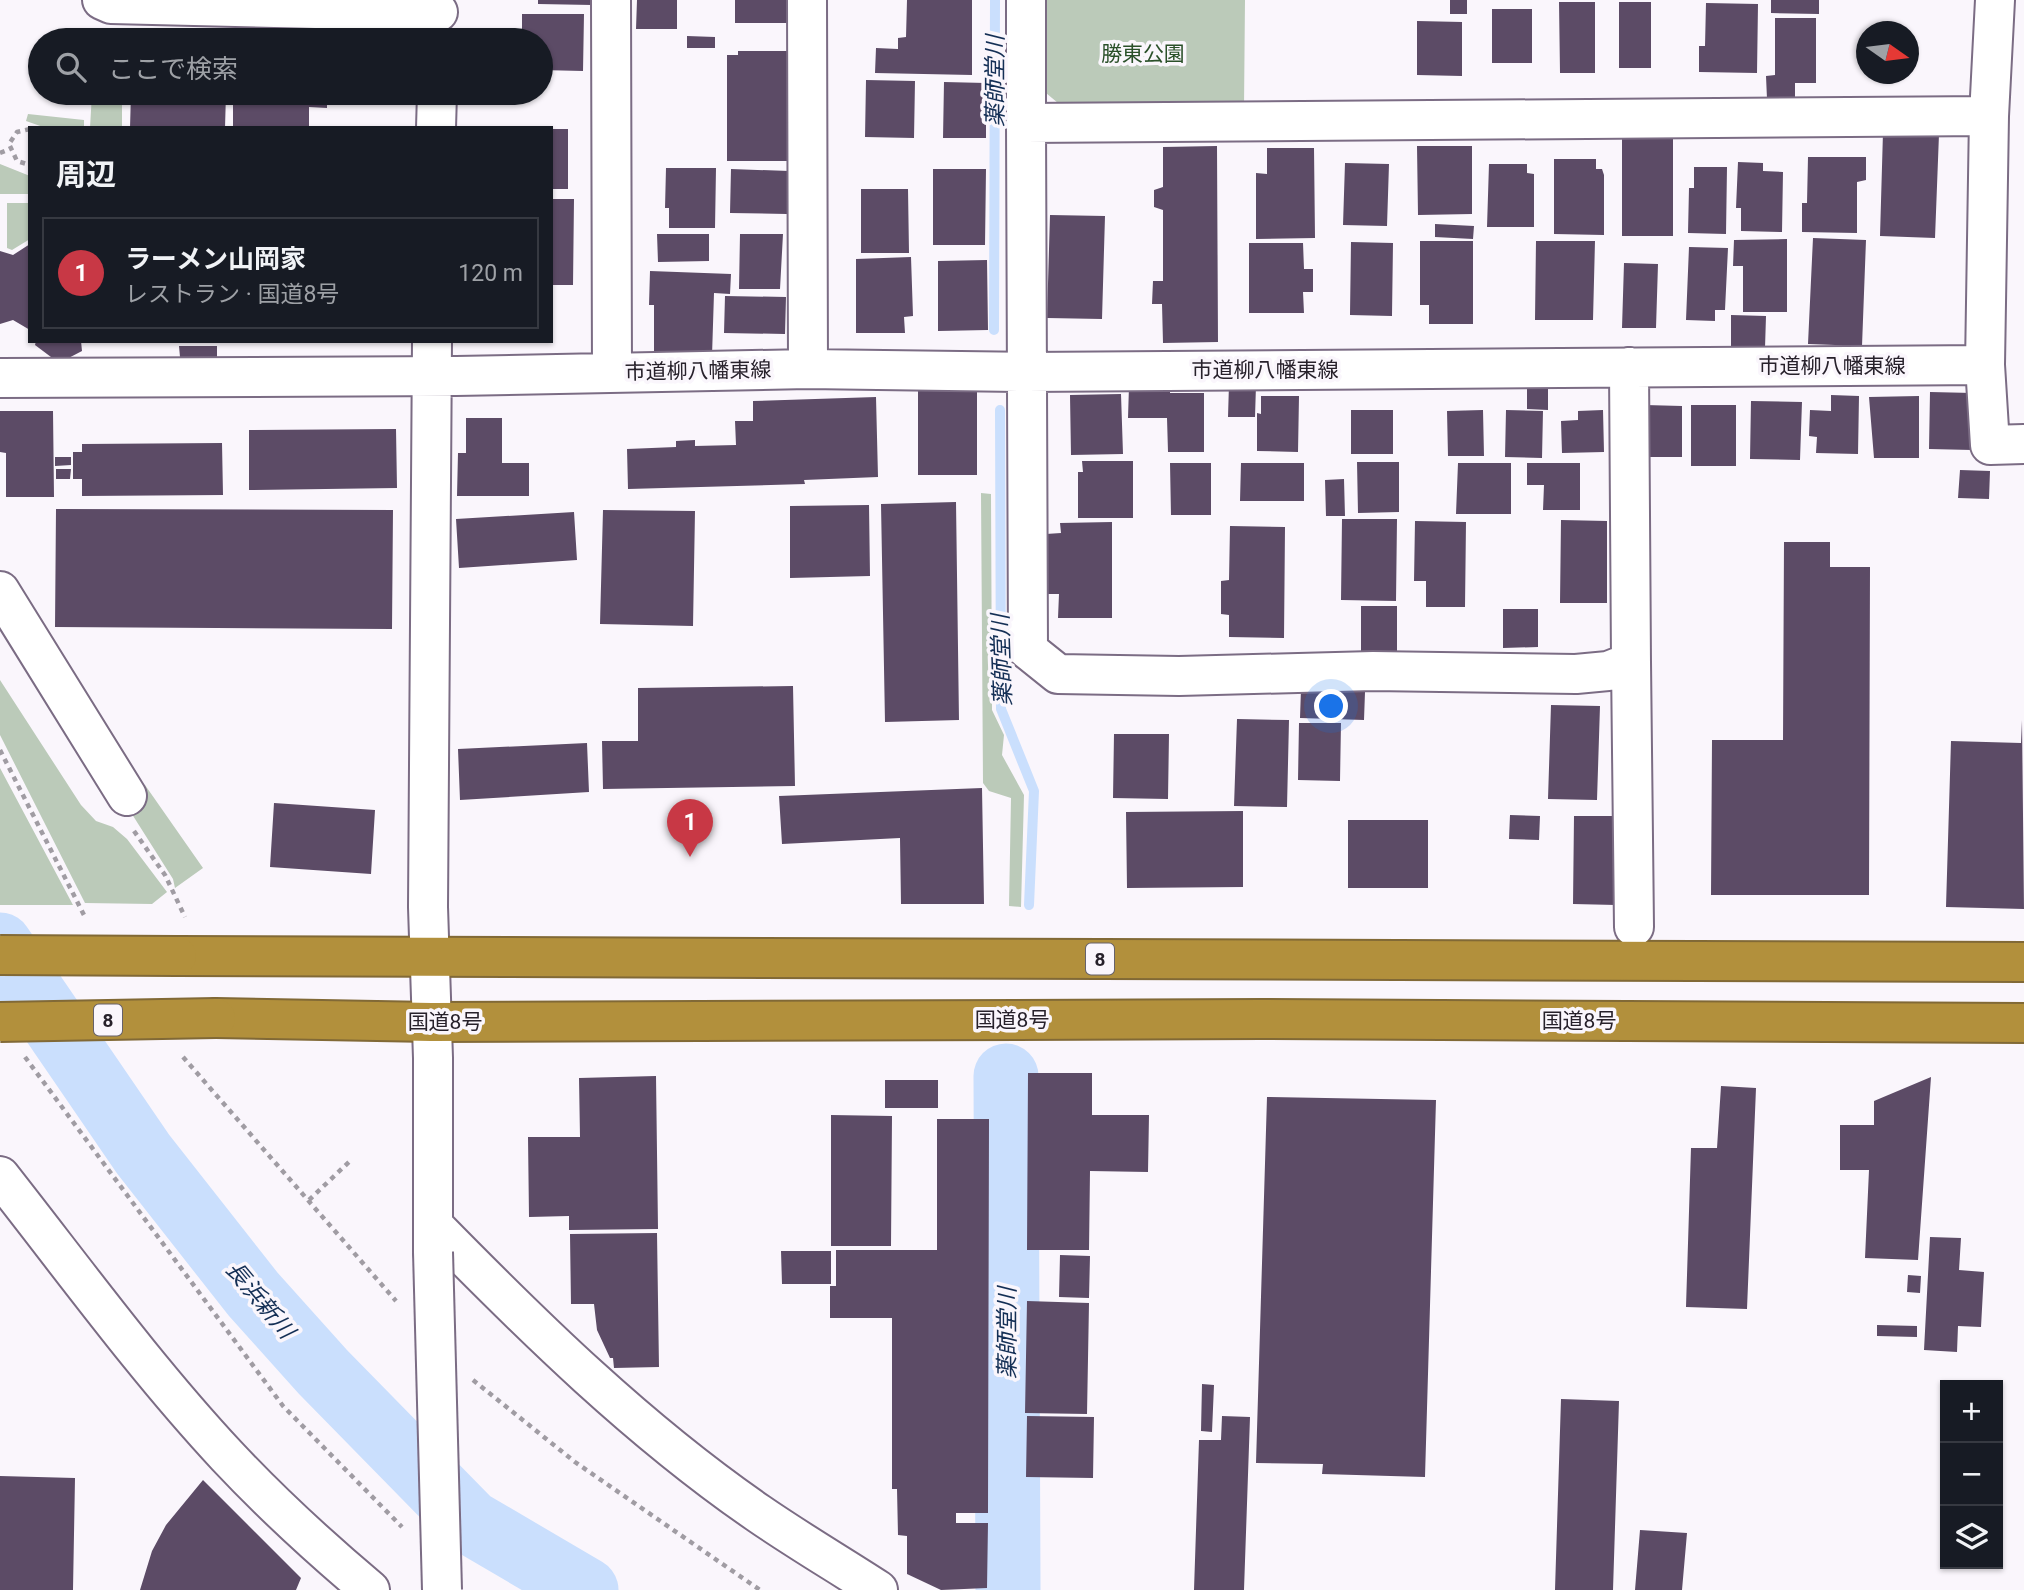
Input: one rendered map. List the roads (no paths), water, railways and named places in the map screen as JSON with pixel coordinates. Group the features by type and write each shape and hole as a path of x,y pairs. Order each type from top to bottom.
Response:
{"highway":[{"name":"8","path":"0,954 2024,962"},
{"name":"国道8号","path":"10,1037 216,1018 431,1022 1262,1019 2024,1023"}],"street":[{"path":"103,0 111,4 220,4 438,17"},
{"path":"611,0 612,372"},
{"path":"807,0 808,369"},
{"path":"1026,0 1028,650 1058,674 1179,676 1373,671 1576,674 1608,671 1631,662"},
{"path":"1995,0 1989,117 1985,365 1990,445 2024,444"},
{"path":"436,105 436,126"},
{"path":"1026,123 1989,117"},
{"path":"431,358 429,957 442,1590"},
{"name":"市道柳八幡東線","path":"0,378 431,358 612,372 808,369 1027,372 1985,365"},
{"path":"1629,367 1634,927"},
{"path":"0,591 127,796"},
{"path":"0,1176 169,1390 228,1457 317,1545 370,1590"},
{"path":"433,1238 625,1409 757,1513 878,1590"}],"waterway":[{"name":"薬師堂川","path":"994,330 995,0"},
{"name":"薬師堂川","path":"1000,410 1001,709 1034,791 1029,905"},
{"name":"長浜新川","path":"0,945 143,1154 253,1294 323,1372 470,1522 586,1590"},
{"name":"薬師堂川","path":"1006,1076 1008,1590"}],"place":[{"name":"ラーメン山岡家","path":"690,857"}],"park label":[{"name":"勝東公園","path":"1143,54"}]}
